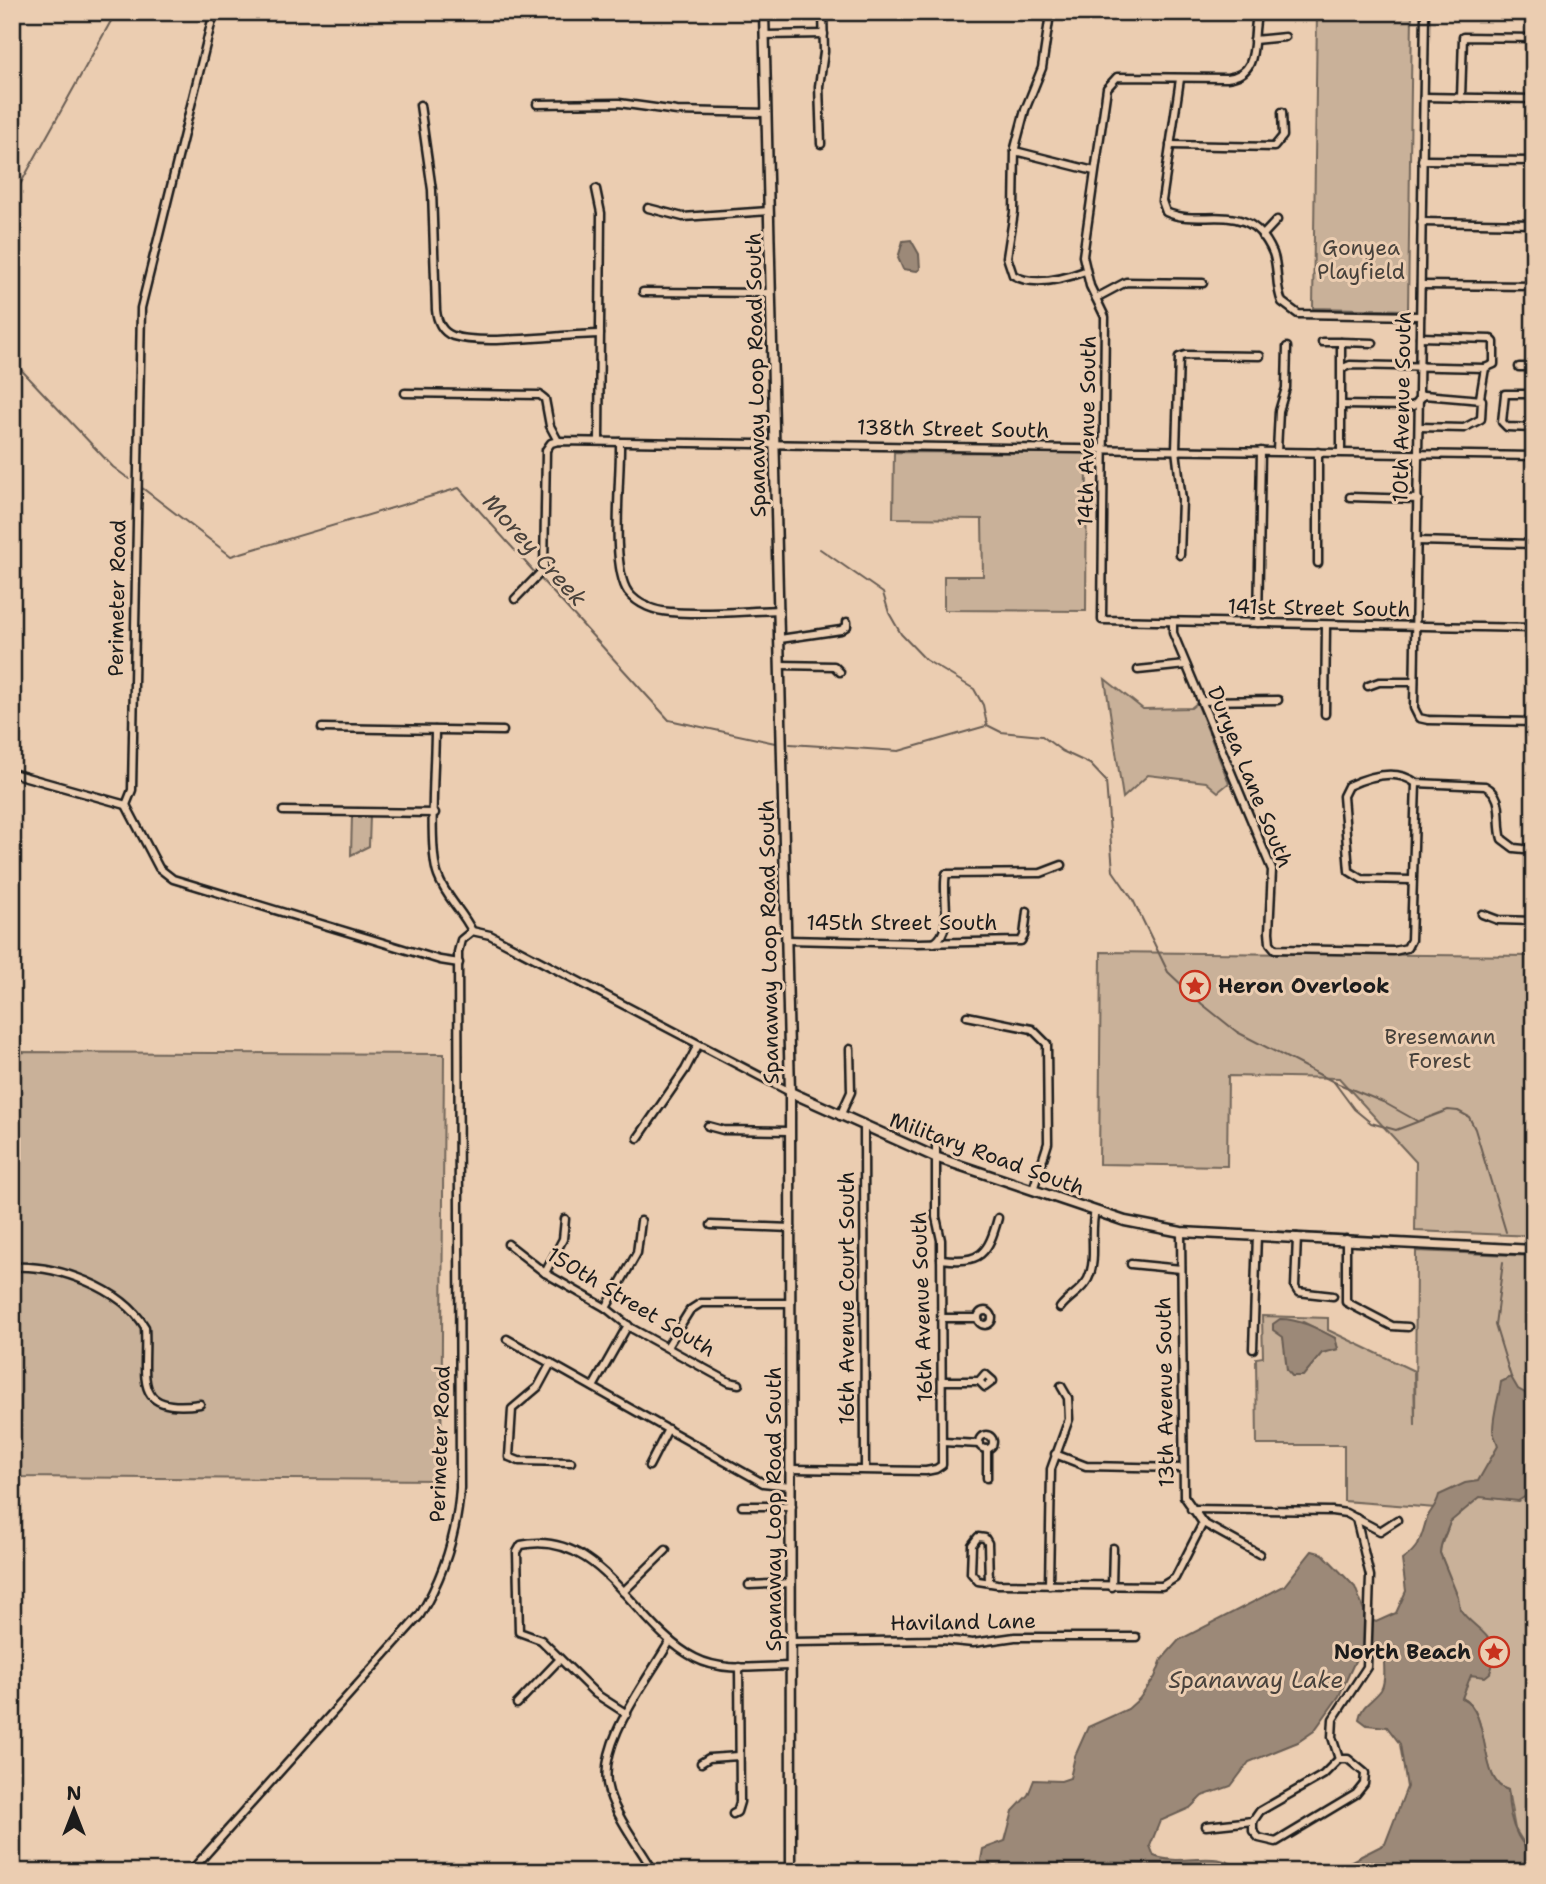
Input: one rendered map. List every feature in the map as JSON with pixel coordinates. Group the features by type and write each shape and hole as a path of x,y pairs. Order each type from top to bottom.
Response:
{"main road":[{"name":"Spanaway Loop Road South","path":"764,12 790,1091 791,1872"},
{"name":"Military Road South","path":"790,1091 864,1127 935,1157 1144,1226 1181,1232 1533,1250"}],"street":[{"name":"Perimeter Road","path":"126,805 132,790 141,308 214,12"},
{"path":"821,144 819,86 824,34 823,12"},
{"path":"1258,12 1252,62 1239,75 1227,78 1180,79 1162,201 1165,211 1174,215 1233,218 1260,235 1274,256 1280,299 1287,308 1304,314 1420,316"},
{"name":"10th Avenue South","path":"1425,12 1414,708 1418,716 1428,720 1534,722"},
{"path":"1050,14 1042,68 1026,110 1015,151 1014,212 1007,257 1011,273 1019,278 1045,280 1084,271"},
{"path":"765,35 824,34"},
{"path":"1254,40 1285,37"},
{"path":"1461,98 1463,37 1534,38"},
{"name":"14th Avenue South","path":"1103,622 1105,317 1084,271 1083,251 1094,171 1111,80 1120,77 1180,79"},
{"path":"1424,97 1534,99"},
{"path":"537,104 619,103 677,111 767,113"},
{"path":"420,106 432,190 436,316 440,326 454,337 600,334"},
{"path":"1170,145 1274,147 1283,136 1282,112"},
{"path":"1015,151 1094,171"},
{"path":"1422,160 1534,161"},
{"path":"596,189 601,213 599,441"},
{"path":"648,208 683,217 769,211"},
{"path":"1260,235 1277,220"},
{"path":"1421,222 1534,224"},
{"path":"1096,298 1126,282 1203,283"},
{"path":"1421,285 1534,286"},
{"path":"643,292 771,293"},
{"path":"1419,427 1473,426 1481,419 1480,398 1488,368 1495,360 1494,342 1491,338 1420,337"},
{"path":"1322,342 1373,342"},
{"path":"1341,342 1341,452"},
{"path":"1277,451 1279,411 1286,388 1287,347"},
{"path":"1180,555 1182,500 1176,450 1181,355 1260,356"},
{"path":"1343,368 1350,365 1488,368"},
{"path":"1520,367 1534,367"},
{"path":"405,393 540,395 545,399 550,426 558,441 549,444 546,450 544,569 515,599"},
{"path":"1534,394 1503,396 1502,422 1507,428 1534,428"},
{"path":"1342,405 1413,406 1424,396 1480,398"},
{"name":"138th Street South","path":"558,441 1534,456"},
{"path":"620,442 619,563 624,583 635,599 648,607 673,612 779,610"},
{"path":"1258,624 1261,451"},
{"path":"1318,452 1318,563"},
{"path":"1350,497 1418,499"},
{"path":"1418,541 1534,544"},
{"path":"780,639 841,630 847,626 847,622"},
{"name":"141st Street South","path":"1103,622 1534,628"},
{"name":"Duryea Lane South","path":"1173,624 1186,665 1273,872 1269,932 1273,947 1337,951 1394,951 1407,948 1411,940 1411,880"},
{"path":"1325,714 1326,625"},
{"path":"780,665 834,666 840,672"},
{"path":"1138,670 1186,665"},
{"path":"1368,686 1379,682 1414,682"},
{"path":"1201,701 1278,700"},
{"path":"322,727 503,731"},
{"path":"435,730 437,875 472,932"},
{"path":"12,773 126,805 159,868 173,879 440,960 458,963"},
{"path":"1416,783 1411,880 1362,879 1350,873 1346,863 1345,789 1380,776 1399,775 1416,783 1472,784 1488,788 1499,803 1502,839 1514,848 1534,850"},
{"path":"283,811 435,813"},
{"path":"934,943 941,937 944,927 945,875 1041,873 1062,865"},
{"name":"145th Street South","path":"787,940 934,943 1016,941 1024,936 1027,911"},
{"path":"1482,914 1498,920 1534,921"},
{"name":"Perimeter Road","path":"190,1872 403,1635 438,1584 450,1551 460,1488 458,963 461,940 472,932"},
{"name":"Military Road South","path":"472,932 490,935 790,1091"},
{"path":"967,1016 1032,1029 1046,1044 1048,1143 1033,1190"},
{"path":"638,1138 685,1070 698,1045"},
{"path":"840,1116 851,1092 850,1049"},
{"path":"708,1126 723,1130 790,1130"},
{"name":"16th Avenue Court South","path":"864,1127 865,1469"},
{"name":"16th Avenue South","path":"865,1469 939,1469 942,1463 941,1234 936,1216 936,1143"},
{"path":"1060,1308 1080,1290 1090,1273 1090,1229 1095,1211"},
{"path":"941,1259 971,1260 980,1256 992,1239 998,1218"},
{"path":"545,1273 563,1239 565,1219"},
{"path":"606,1308 636,1254 641,1221"},
{"path":"711,1224 791,1228"},
{"name":"13th Avenue South","path":"1181,1232 1184,1496 1203,1523 1259,1555"},
{"path":"1253,1349 1257,1235"},
{"path":"1297,1237 1295,1287 1298,1292 1333,1296"},
{"path":"1346,1239 1346,1302 1392,1326 1408,1327"},
{"name":"150th Street South","path":"508,1244 545,1273 606,1308 628,1325 729,1382 739,1384"},
{"path":"1533,1250 1534,1261"},
{"path":"1131,1264 1181,1269"},
{"path":"12,1268 57,1273 108,1292 124,1303 145,1327 144,1376 151,1398 159,1404 174,1408 200,1404"},
{"path":"667,1348 690,1310 701,1303 791,1303"},
{"path":"942,1318 978,1318"},
{"path":"593,1387 628,1325"},
{"path":"507,1339 763,1483 792,1486"},
{"path":"551,1363 538,1387 518,1401 510,1413 509,1454 512,1460 571,1462"},
{"path":"943,1381 979,1381"},
{"path":"1049,1585 1051,1469 1069,1419 1068,1398 1061,1386"},
{"path":"649,1466 668,1429"},
{"path":"980,1444 983,1437 989,1436 993,1444 987,1449"},
{"path":"943,1442 980,1444 987,1449"},
{"path":"987,1449 987,1478"},
{"path":"1055,1454 1086,1466 1182,1468"},
{"path":"792,1469 865,1469"},
{"path":"742,1506 792,1506"},
{"path":"1191,1509 1332,1510 1356,1518 1380,1531 1397,1520"},
{"path":"1339,1759 1332,1737 1333,1719 1364,1675 1367,1656 1370,1576 1356,1518"},
{"path":"989,1583 988,1544 982,1536 975,1538 972,1545 971,1573 976,1580 989,1583 1157,1587 1170,1583 1203,1523"},
{"path":"627,1714 596,1694 541,1640 519,1631 517,1552 521,1545 546,1544 573,1552 594,1563 670,1641 703,1661 739,1667 791,1666"},
{"path":"1112,1587 1113,1548"},
{"path":"623,1592 666,1550"},
{"path":"749,1585 792,1583"},
{"name":"Haviland Lane","path":"791,1642 943,1640 973,1643 1015,1637 1136,1637"},
{"path":"654,1872 608,1787 609,1751 627,1714 670,1641"},
{"path":"516,1704 560,1659"},
{"path":"733,1814 737,1812 740,1802 739,1667"},
{"path":"701,1763 709,1758 739,1756"},
{"path":"1339,1759 1348,1759 1365,1773 1364,1784 1356,1794 1276,1842 1259,1838 1253,1831 1253,1821 1261,1811 1329,1770 1339,1759"},
{"path":"1206,1826 1253,1821"}],"green space":[{"name":"Gonyea Playfield","path":"1317,12 1412,12 1408,310 1313,308"},
{"path":"894,452 1087,453 1086,611 944,610 944,576 983,576 982,519 893,518"},
{"path":"1105,679 1143,709 1191,708 1197,703 1229,783 1218,792 1206,782 1148,775 1123,798"},
{"path":"352,815 370,815 369,846 351,855"},
{"name":"Bresemann Forest","path":"1101,952 1534,956 1534,1236 1415,1231 1416,1162 1339,1078 1228,1076 1227,1166 1099,1164"},
{"path":"12,1052 444,1054 441,1480 12,1477"},
{"path":"1416,1251 1534,1256 1534,1859 1515,1829 1508,1790 1498,1784 1492,1774 1477,1717 1471,1705 1462,1698 1470,1675 1485,1676 1440,1553 1449,1522 1436,1508 1344,1501 1344,1445 1257,1445 1256,1358 1263,1357 1262,1316 1328,1318 1328,1330 1414,1371 1415,1426","holes":["1303,1322 1335,1338 1338,1349 1322,1353 1286,1350 1283,1337"]}],"water":[{"path":"911,240 919,254 920,269 917,271 903,269 898,258 903,241"},
{"path":"1280,1319 1302,1323 1335,1338 1338,1349 1322,1353 1303,1376 1292,1376 1287,1370 1283,1337 1273,1330 1273,1324"},
{"name":"Spanaway Lake","path":"1511,1377 1518,1389 1534,1398 1534,1491 1518,1501 1480,1497 1450,1522 1440,1553 1458,1597 1460,1609 1491,1641 1494,1660 1490,1673 1485,1677 1471,1675 1462,1698 1478,1717 1492,1775 1499,1785 1508,1790 1513,1825 1531,1856 1534,1872 1330,1872 1385,1844 1407,1787 1400,1744 1387,1727 1367,1725 1359,1719 1384,1683 1384,1660 1360,1650 1339,1696 1314,1731 1298,1742 1249,1762 1231,1786 1202,1796 1190,1808 1160,1821 1150,1846 1154,1856 1177,1860 1222,1860 1243,1872 983,1872 983,1849 1005,1841 1013,1811 1028,1795 1034,1780 1061,1781 1070,1778 1075,1756 1088,1727 1128,1709 1139,1699 1155,1677 1162,1659 1179,1640 1284,1586 1312,1551 1323,1554 1355,1587 1367,1618 1376,1622 1396,1613 1406,1591 1402,1560 1418,1543 1439,1495 1465,1483 1478,1481 1498,1446 1493,1432 1495,1412 1501,1382"}],"waterway":[{"path":"12,199 116,12"},
{"name":"Morey Creek","path":"12,360 113,467 129,479"},
{"name":"Morey Creek","path":"141,487 231,556 459,488 536,574"},
{"path":"820,549 883,593 889,613 901,634 926,660 974,689 983,705 987,725 1001,732 1042,736 1062,751 1090,764 1106,781 1113,871 1133,900 1168,972 1202,1004 1237,1032 1334,1082 1354,1109 1371,1123 1396,1130 1448,1110 1458,1111 1469,1117 1506,1232"},
{"name":"Morey Creek","path":"540,578 669,720 775,743"},
{"name":"Morey Creek","path":"790,744 899,751 986,726"},
{"path":"1334,1082 1383,1102 1417,1121"},
{"path":"1503,1262 1495,1325 1511,1377"}],"place":[{"name":"Heron Overlook","path":"1195,986"},
{"name":"North Beach","path":"1494,1652"}]}
